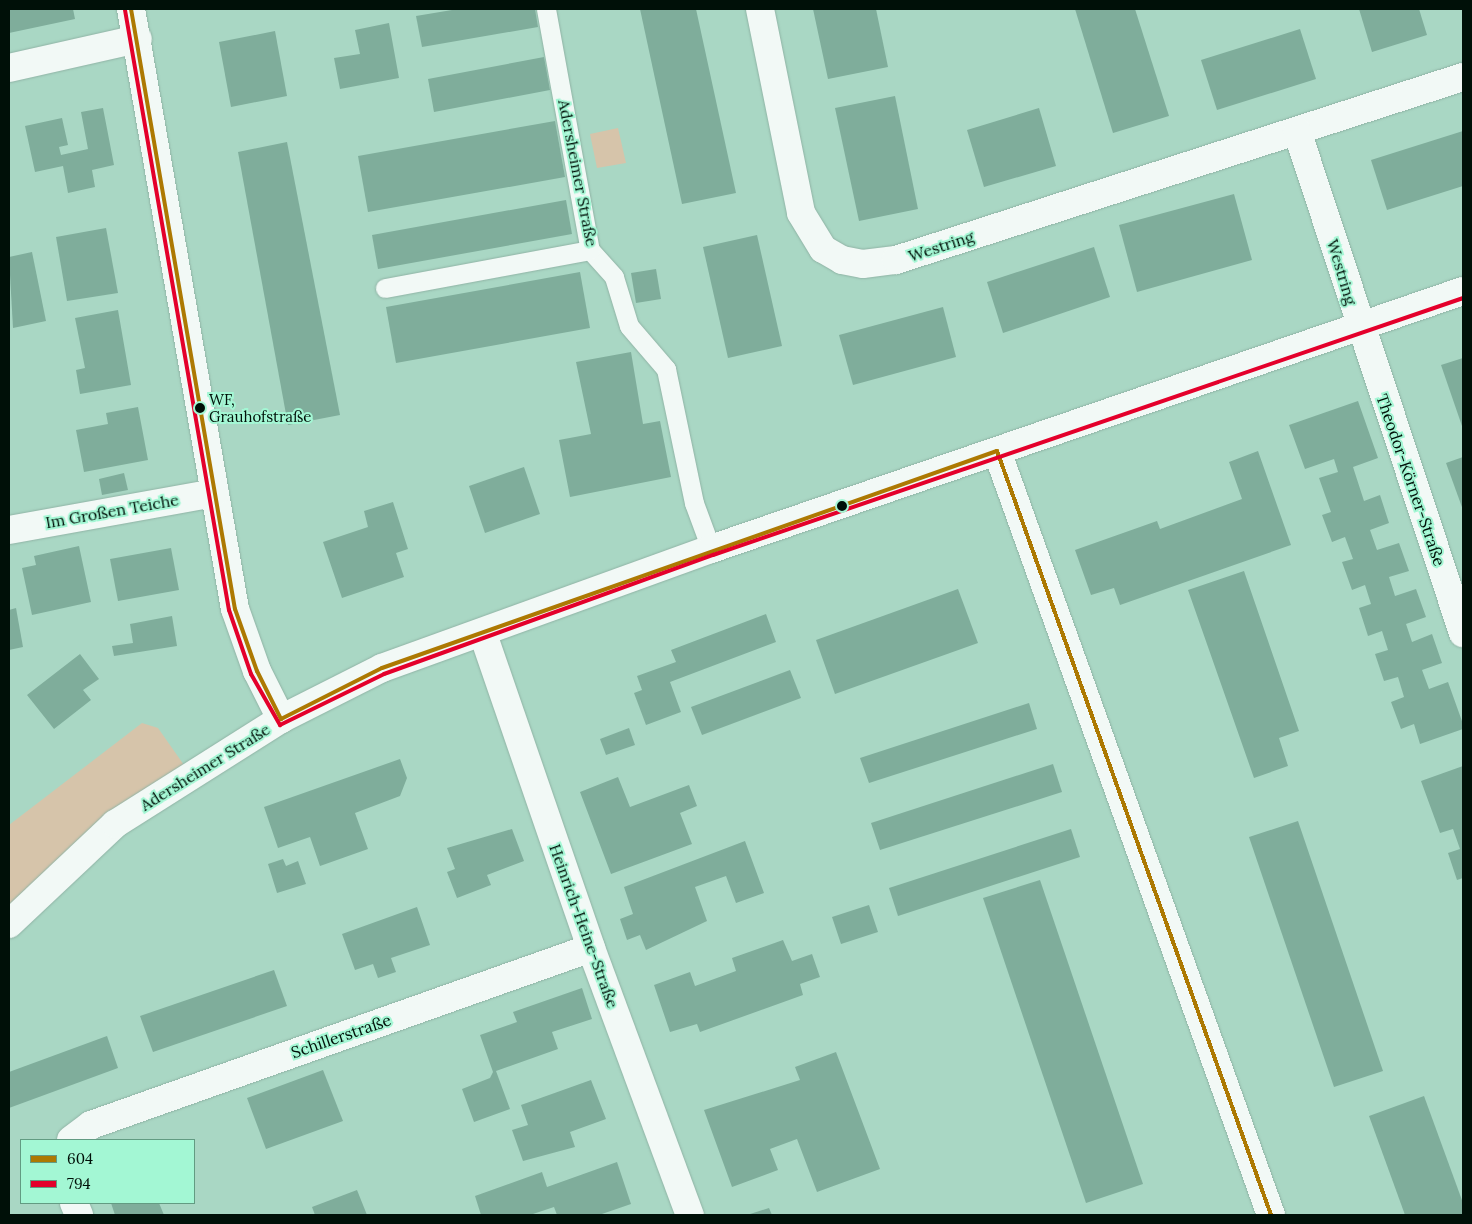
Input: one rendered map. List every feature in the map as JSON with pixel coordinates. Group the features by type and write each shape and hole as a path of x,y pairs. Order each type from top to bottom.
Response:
{"street":[{"path":"132,9 235,609 256,671 281,719"},
{"name":"Westring","path":"760,9 801,213 823,249 842,260 863,264 896,260 1463,77"},
{"path":"9,68 138,39"},
{"name":"Westring","path":"1297,131 1358,327"},
{"name":"Adersheimer Straße","path":"9,924 115,824 281,719 382,668 482,634 711,549 1463,290"},
{"name":"Theodor-Körner-Straße","path":"1358,327 1463,633"},
{"path":"997,451 1271,1215"},
{"name":"Im Großen Teiche","path":"9,530 215,493"},
{"name":"Heinrich-Heine-Straße","path":"482,634 591,948 690,1215"},
{"name":"Schillerstraße","path":"81,1132 591,948"}],"lane":[{"name":"Adersheimer Straße","path":"546,9 590,250 614,277 629,326 666,369 694,503 711,549"},
{"path":"385,288 590,250"}],"shaded area":[{"path":"618,128 626,163 597,168 590,134"},
{"path":"142,723 158,728 191,775 9,924 9,825"}],"building":[{"path":"9,9 73,9 75,19 9,33"},
{"path":"458,9 535,9 538,27 422,47 416,16"},
{"path":"640,9 696,9 736,193 682,204"},
{"path":"813,9 876,9 888,67 828,79"},
{"path":"1075,9 1135,9 1169,116 1113,133"},
{"path":"1359,9 1419,9 1427,35 1372,52"},
{"path":"389,23 399,78 340,89 334,58 360,54 355,30"},
{"path":"1300,29 1316,79 1217,110 1201,60"},
{"path":"275,31 287,96 231,107 219,42"},
{"path":"544,57 550,90 434,112 428,79"},
{"path":"895,96 918,209 859,221 835,108"},
{"path":"103,108 114,165 92,170 95,187 68,193 63,166 35,172 25,126 62,118 68,145 59,147 61,155 88,149 81,112"},
{"path":"1039,108 1056,166 984,187 967,130"},
{"path":"555,121 565,177 368,212 358,156"},
{"path":"1463,131 1463,186 1387,210 1371,160"},
{"path":"287,142 340,415 288,425 238,152"},
{"path":"1234,194 1252,260 1137,292 1119,225"},
{"path":"566,200 572,234 378,269 372,235"},
{"path":"106,228 118,293 67,301 56,237"},
{"path":"757,235 782,346 728,358 703,247"},
{"path":"1094,247 1110,297 1003,333 987,282"},
{"path":"32,252 46,321 13,328 9,257"},
{"path":"656,269 661,299 636,303 631,273"},
{"path":"580,272 590,328 396,363 386,307"},
{"path":"943,307 956,357 853,385 839,335"},
{"path":"118,310 131,385 80,394 76,370 85,368 75,318"},
{"path":"631,352 643,424 660,421 671,477 570,497 559,440 591,434 576,362"},
{"path":"1463,358 1463,429 1441,365"},
{"path":"1358,401 1378,458 1353,467 1364,501 1380,495 1389,523 1370,530 1377,550 1399,543 1409,571 1389,577 1395,596 1416,589 1426,617 1406,624 1412,642 1432,634 1442,663 1422,670 1429,689 1448,682 1463,724 1463,729 1420,744 1414,724 1401,729 1391,702 1404,697 1398,677 1384,681 1375,654 1388,650 1382,631 1368,636 1359,608 1371,604 1365,585 1352,590 1342,562 1353,559 1345,537 1332,542 1322,515 1331,512 1319,478 1338,472 1334,459 1305,469 1289,425"},
{"path":"138,407 148,460 84,472 76,430 108,424 106,413"},
{"path":"1258,451 1291,545 1120,605 1114,588 1091,595 1075,550 1157,521 1160,529 1242,499 1229,462"},
{"path":"1463,457 1463,510 1446,463"},
{"path":"524,467 540,514 485,533 469,486"},
{"path":"124,473 128,490 102,495 99,479"},
{"path":"393,502 408,549 396,553 404,577 342,598 323,542 368,527 364,511"},
{"path":"79,546 91,602 32,615 22,568 36,565 34,556"},
{"path":"171,548 179,590 118,601 110,559"},
{"path":"1244,571 1299,731 1279,738 1288,766 1254,778 1188,590"},
{"path":"958,589 978,643 835,694 816,640"},
{"path":"16,608 23,647 9,650 9,610"},
{"path":"766,614 776,642 670,682 681,712 646,725 634,693 642,690 637,676 676,662 671,650"},
{"path":"172,616 177,646 114,656 112,646 133,643 130,624"},
{"path":"80,654 99,679 83,690 91,700 54,729 27,695"},
{"path":"790,670 801,698 702,735 691,707"},
{"path":"1029,703 1037,729 869,783 860,758"},
{"path":"629,728 635,745 606,755 600,739"},
{"path":"400,759 407,778 400,796 355,813 368,849 320,866 310,837 278,848 264,807"},
{"path":"1053,764 1062,792 880,850 871,823"},
{"path":"1463,766 1463,878 1457,880 1448,853 1460,849 1453,829 1440,833 1421,781"},
{"path":"618,777 630,807 689,785 697,806 680,813 692,844 611,874 580,792"},
{"path":"1298,821 1383,1071 1334,1087 1249,837"},
{"path":"512,829 524,861 487,875 491,885 457,898 447,872 455,869 447,848"},
{"path":"1071,829 1080,857 898,916 889,888"},
{"path":"745,841 764,893 736,903 726,876 695,887 707,921 646,950 640,935 627,940 620,919 633,914 624,887"},
{"path":"283,859 286,866 298,861 306,884 277,893 268,864"},
{"path":"1040,880 1143,1184 1086,1203 983,898"},
{"path":"869,905 878,932 841,944 832,917"},
{"path":"417,907 430,945 391,958 396,972 378,978 373,964 355,970 342,934"},
{"path":"783,940 792,961 812,954 820,977 800,984 803,995 700,1032 697,1024 670,1032 654,985 690,972 695,986 736,971 732,958"},
{"path":"274,970 287,1006 153,1052 140,1016"},
{"path":"582,988 592,1019 552,1032 558,1049 496,1071 510,1109 474,1122 462,1089 490,1078 493,1072 480,1035 517,1022 513,1012"},
{"path":"107,1036 118,1068 9,1108 9,1072"},
{"path":"836,1052 880,1169 817,1192 797,1139 770,1149 778,1170 732,1187 704,1110 800,1080 795,1067"},
{"path":"323,1070 343,1121 266,1149 247,1098"},
{"path":"591,1080 606,1119 570,1132 575,1147 523,1161 512,1130 528,1125 521,1105"},
{"path":"1424,1096 1463,1203 1463,1215 1405,1215 1369,1116"},
{"path":"617,1162 631,1204 599,1215 557,1215 554,1207 530,1215 481,1215 475,1196 542,1172 547,1187"},
{"path":"357,1190 367,1215 315,1215 312,1207"},
{"path":"111,1204 159,1204 164,1215 115,1215"},
{"path":"769,1208 772,1215 747,1215"}],"transit line":[{"name":"604","path":"131,9 235,609 257,671 281,719 382,668 997,451 1271,1215"},
{"name":"794","path":"125,10 229,610 251,674 280,725 384,674 713,555 1463,298"}],"place":[{"name":"WF, Grauhofstraße","path":"200,408"}]}
